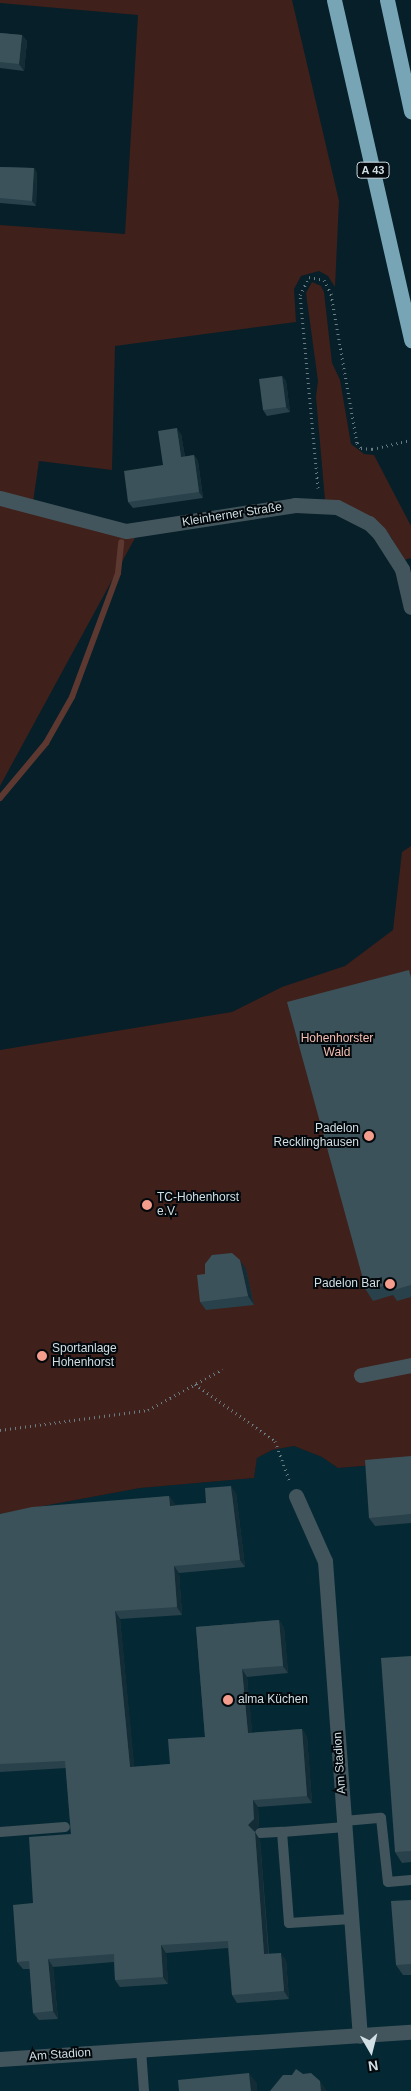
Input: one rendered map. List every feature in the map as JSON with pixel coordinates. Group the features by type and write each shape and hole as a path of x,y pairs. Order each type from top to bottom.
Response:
{"highway":[{"name":"A 43","path":"334,0 411,340"},
{"path":"387,0 411,111"}],"street":[{"name":"Kleinherner Straße","path":"0,498 126,531 319,504 338,506 357,515 379,533 402,569 411,607"},
{"path":"361,1375 411,1365"},
{"name":"Am Stadion","path":"296,1496 325,1561 360,2036"},
{"name":"Am Stadion","path":"0,2059 411,2032"}],"lane":[{"path":"260,1833 282,1832 381,1818 388,1882 411,1880"},
{"path":"0,1832 65,1827"},
{"path":"282,1832 289,1923 351,1919"},
{"path":"141,2050 144,2091"}],"path":[{"path":"319,504 300,295 309,277 324,280 331,294 357,443 361,448 372,449 411,440"},
{"path":"0,1430 148,1410 224,1369"},
{"path":"195,1384 276,1441 296,1496"}],"shaded area":[{"path":"294,1446 322,1457 338,1468 411,1462 411,2091 0,2091 0,1514 140,1488 254,1478 257,1458 272,1450"}],"green space":[{"path":"0,0 292,0 339,201 335,287 328,276 319,271 301,276 294,289 296,322 115,346 112,470 39,461 33,502 0,493 0,225 125,234 138,15 0,3"},
{"path":"312,282 321,286 324,292 332,363 340,380 351,444 364,454 374,455 411,526 411,558 404,560 391,537 373,520 325,500 316,397 318,381 306,293"},
{"path":"0,505 135,538 0,786"},
{"name":"Hohenhorster Wald","path":"411,846 411,1462 338,1468 322,1457 294,1446 272,1450 257,1458 254,1478 140,1488 0,1514 0,1050 232,1012 282,987 345,966 393,930 402,852"}],"building":[{"path":"0,33 22,35 19,64 0,62"},
{"path":"0,167 34,168 32,201 0,198"},
{"path":"282,376 286,407 263,410 259,379"},
{"path":"177,428 181,457 194,455 199,492 128,502 124,471 163,465 158,431"},
{"name":"Padelon Recklinghausen","path":"409,970 411,978 411,1285 390,1291 388,1285 366,1290 287,1002"},
{"path":"232,1253 240,1260 248,1296 200,1302 197,1275 205,1274 205,1264 212,1255"},
{"path":"411,1456 411,1514 369,1518 365,1460"},
{"path":"231,1486 240,1560 174,1566 177,1607 115,1611 130,1767 170,1764 168,1739 205,1737 196,1627 279,1620 283,1666 242,1669 248,1733 302,1729 307,1796 253,1800 254,1819 248,1825 255,1832 264,1954 281,1953 284,1991 232,1995 228,1941 161,1945 163,1977 115,1980 114,1954 48,1959 53,2011 33,2013 29,1961 17,1962 13,1905 33,1903 29,1837 71,1834 65,1761 0,1764 0,1514 32,1507 169,1496 170,1506 206,1503 205,1488"},
{"path":"411,1656 411,1851 395,1852 381,1658"},
{"path":"411,1900 411,1964 396,1965 391,1901"},
{"path":"296,2069 303,2074 311,2073 320,2081 321,2091 270,2091 283,2075 292,2075"},
{"path":"249,2073 251,2091 179,2091 178,2080"}],"waterway":[{"path":"0,798 46,743 72,697 118,573 121,542"}],"place":[{"name":"Padelon Recklinghausen","path":"369,1136"},
{"name":"TC-Hohenhorst e.V.","path":"147,1205"},
{"name":"Padelon Bar","path":"390,1284"},
{"name":"Sportanlage Hohenhorst","path":"42,1356"},
{"name":"alma Küchen","path":"228,1700"}]}
